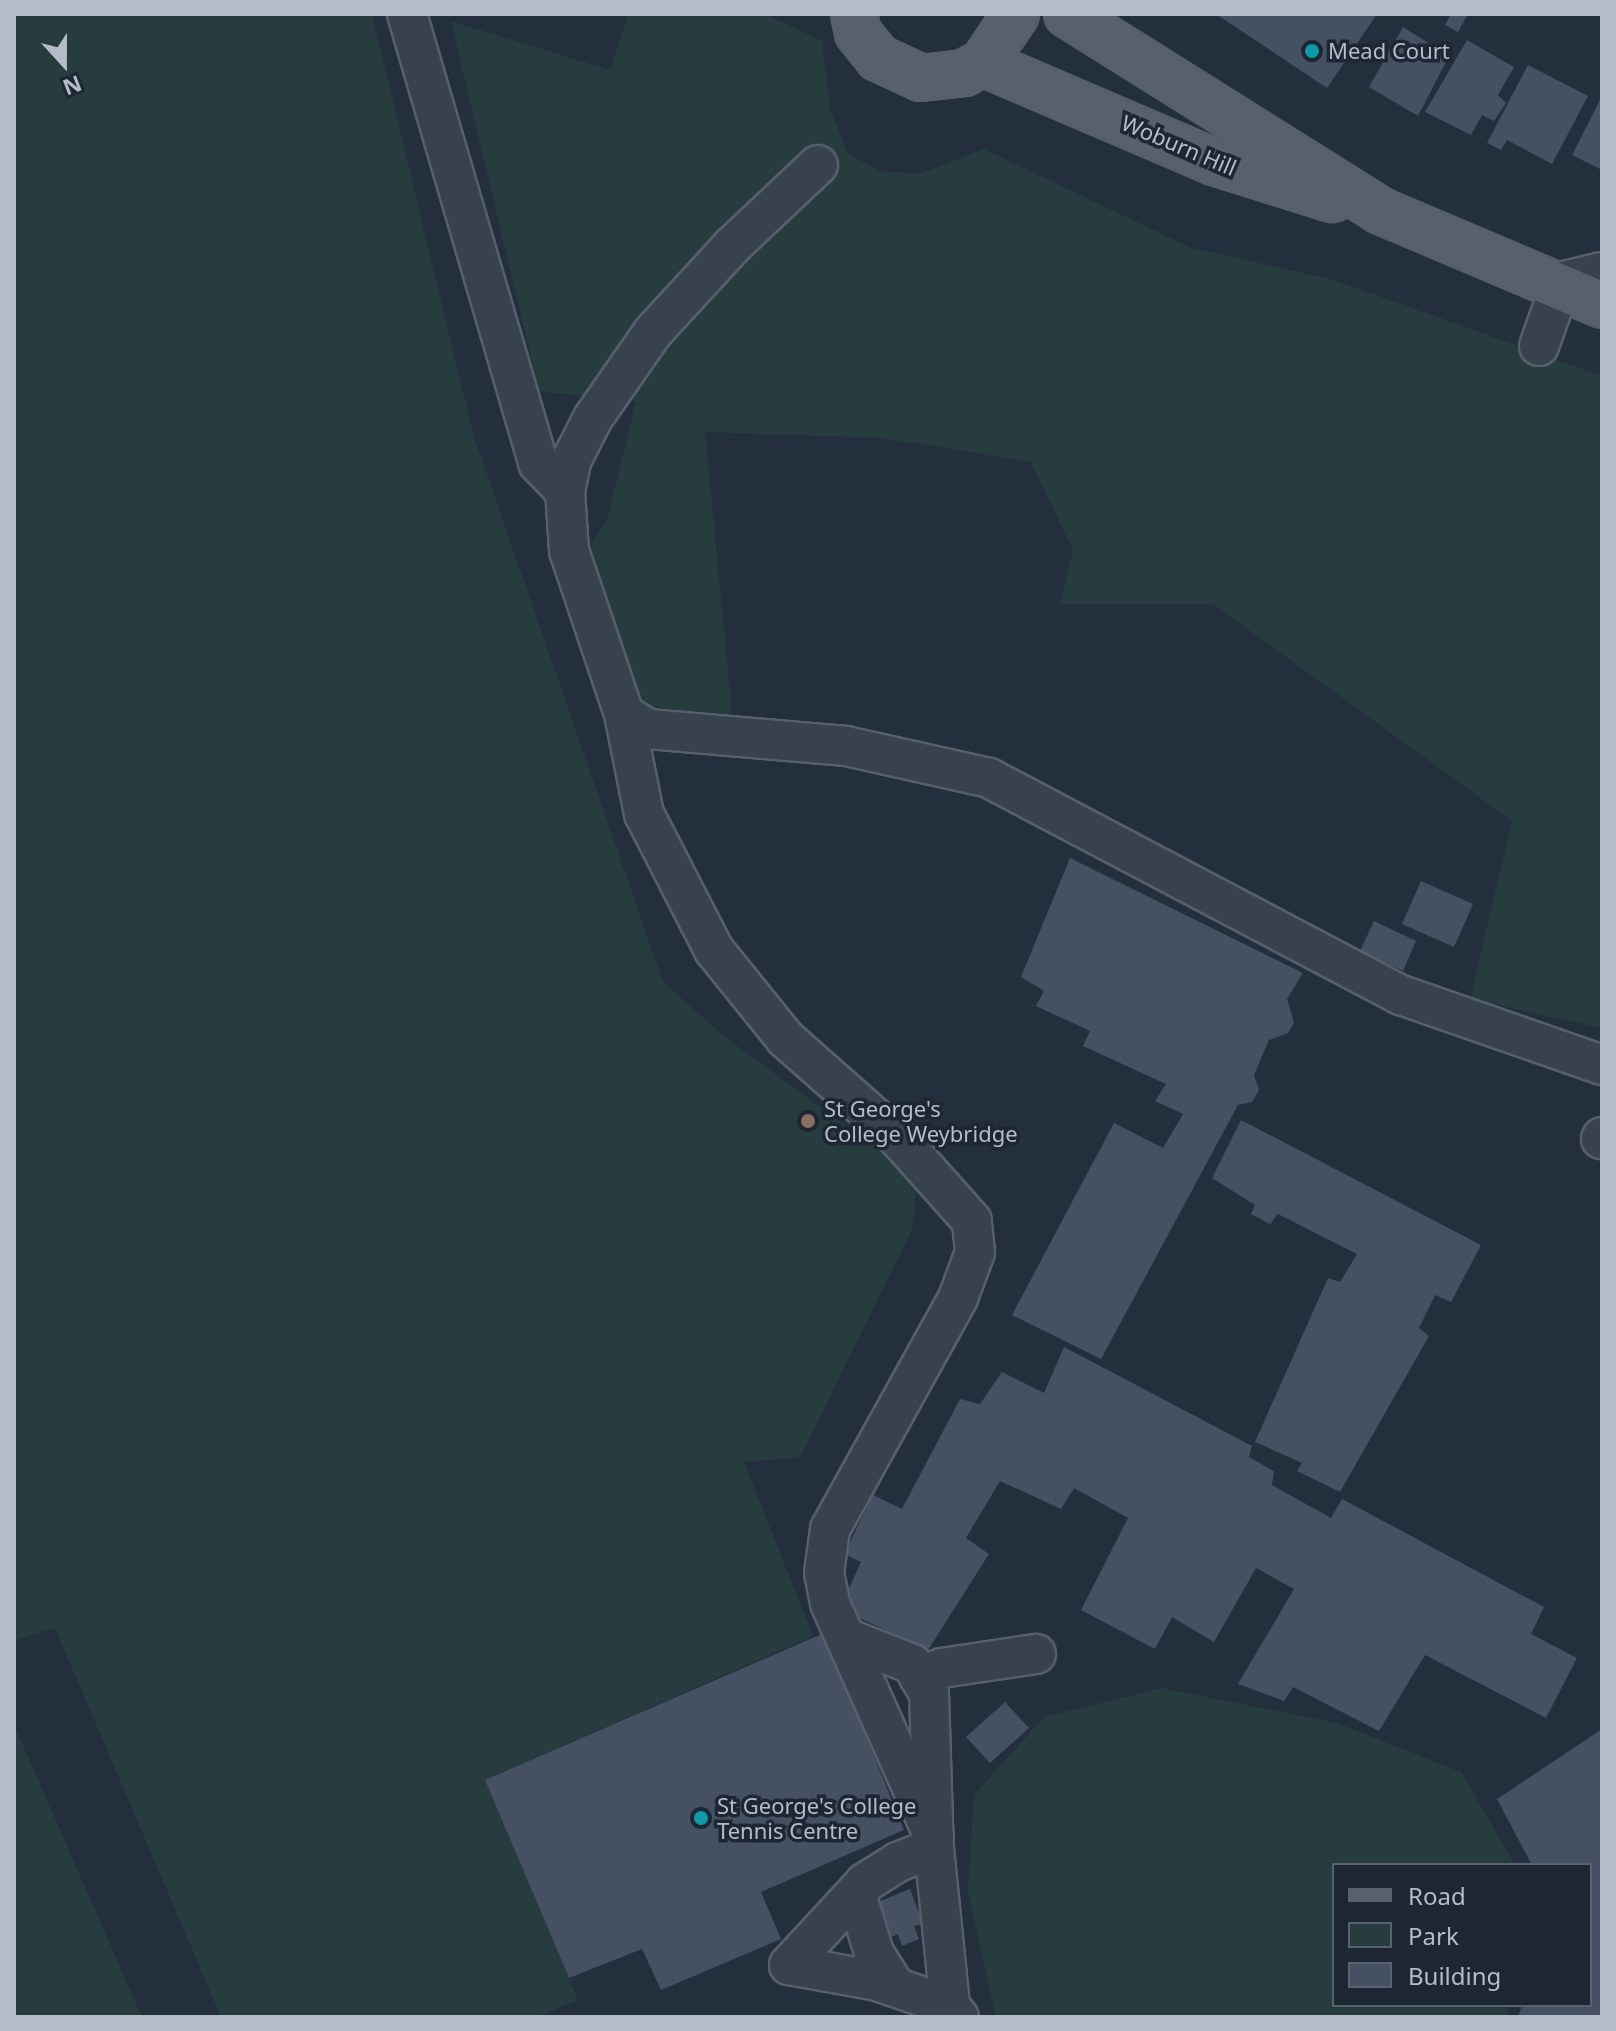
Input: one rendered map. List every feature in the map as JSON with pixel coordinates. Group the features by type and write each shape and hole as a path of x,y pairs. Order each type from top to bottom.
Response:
{"main road":[{"path":"854,14 866,43 902,74 946,77 983,63 1016,14"},
{"name":"Woburn Hill","path":"1067,14 1381,211"},
{"name":"Woburn Hill","path":"983,63 1214,162 1381,211 1602,305"}],"street":[{"path":"407,14 538,463 565,491"},
{"path":"818,165 732,246 653,332 593,418 572,459 565,491 569,551 624,714 644,814 714,950 785,1038 899,1139 972,1221 975,1252 958,1298 830,1529 824,1573 846,1638 934,1843"},
{"path":"1539,346 1556,285 1602,272"},
{"path":"624,714 648,729 846,746 989,778 1401,995 1602,1065"},
{"path":"846,1638 912,1664 929,1693 934,1843 954,2012 895,1987 821,1968 789,1965 856,1894 898,1862 934,1843"},
{"path":"919,1677 942,1668 1036,1654"},
{"path":"856,1894 874,1953 895,1987"}],"green space":[{"path":"14,14 372,14 473,434 663,982 725,1037 917,1179 912,1230 800,1457 744,1462 813,1636 485,1780 578,2000 537,2017 221,2017 55,1628 14,1641"},
{"path":"628,14 765,14 822,41 830,109 848,154 882,172 922,173 984,149 1189,247 1334,280 1602,376 1602,1028 1470,999 1512,821 1213,604 1060,604 1073,550 1031,462 883,438 705,432 732,714 668,712 624,694 585,554 607,520 636,402 539,391 451,21 610,70"},
{"path":"1162,1688 1337,1723 1461,1772 1514,1863 1332,1863 1332,2007 1508,2007 1506,2017 996,2017 968,1892 974,1795 1044,1717"},
{"path":"14,1725 142,2017 14,2017"}],"building":[{"name":"Mead Court","path":"1216,14 1377,14 1327,88"},
{"path":"1451,14 1468,14 1458,32 1445,25"},
{"path":"1403,27 1449,56 1418,116 1369,87"},
{"path":"1467,40 1514,67 1498,95 1506,103 1494,121 1482,115 1471,135 1425,112"},
{"path":"1528,65 1588,96 1552,164 1507,140 1501,150 1487,143"},
{"path":"1602,96 1602,170 1572,155"},
{"path":"1070,858 1303,973 1287,999 1294,1023 1288,1033 1269,1040 1254,1075 1259,1090 1252,1102 1238,1105 1101,1359 1012,1315 1114,1123 1163,1148 1183,1114 1155,1101 1166,1084 1083,1046 1090,1031 1036,1006 1044,991 1021,977"},
{"path":"1421,881 1473,904 1454,947 1402,924"},
{"path":"1374,921 1416,941 1403,971 1360,951"},
{"path":"1241,1120 1481,1245 1451,1302 1435,1295 1419,1328 1429,1336 1340,1492 1297,1471 1302,1463 1255,1442 1328,1278 1340,1282 1357,1254 1278,1214 1270,1224 1251,1214 1255,1205 1212,1178"},
{"path":"1064,1347 1252,1446 1249,1457 1274,1471 1272,1485 1331,1518 1342,1499 1544,1607 1531,1634 1577,1658 1546,1718 1425,1655 1379,1731 1293,1687 1284,1701 1238,1684 1294,1589 1256,1568 1214,1642 1172,1617 1155,1649 1081,1610 1128,1518 1074,1488 1061,1509 1000,1481 966,1538 989,1554 928,1650 853,1615 855,1604 844,1599 861,1562 844,1554 873,1495 902,1509 960,1399 980,1404 1002,1372 1044,1393"},
{"name":"St George's College Tennis Centre","path":"824,1633 904,1830 761,1892 781,1939 661,1990 642,1949 569,1978 485,1780"},
{"path":"1005,1702 1029,1728 990,1763 966,1737"},
{"path":"1602,1729 1602,2017 1518,2017 1521,2007 1592,2007 1592,1863 1531,1863 1497,1799"},
{"path":"910,1889 923,1924 914,1926 919,1939 902,1946 898,1934 891,1937 878,1902"}],"place":[{"name":"Mead Court","path":"1312,51"},
{"name":"St George's College Weybridge","path":"808,1121"},
{"name":"St George's College Tennis Centre","path":"701,1818"}]}
